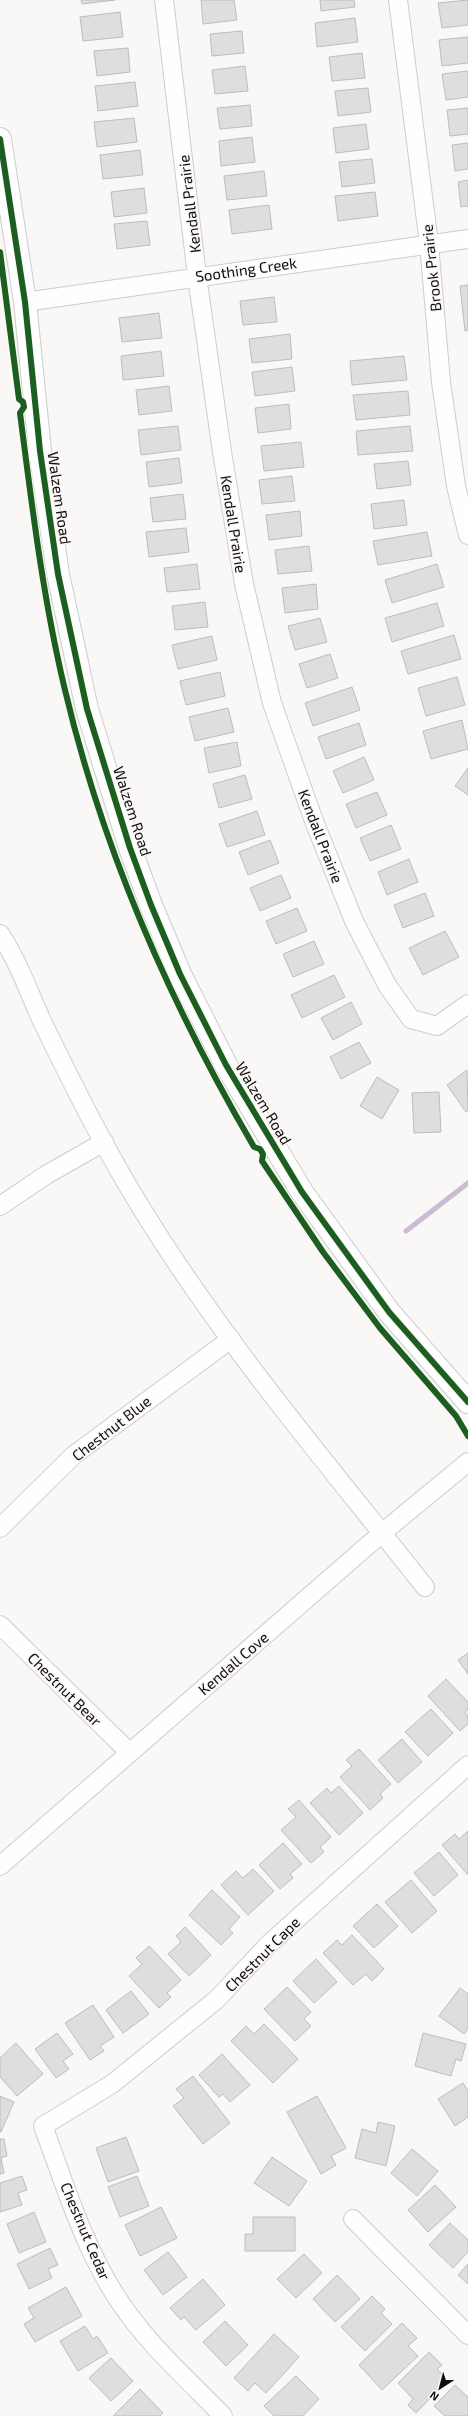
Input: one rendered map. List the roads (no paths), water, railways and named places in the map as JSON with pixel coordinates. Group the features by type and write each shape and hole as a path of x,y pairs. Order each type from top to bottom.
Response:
{"street":[{"name":"Kendall Prairie","path":"164,0 197,276 222,452 244,584 272,703 314,821 354,921 388,985 411,1019 437,1026 468,1004"},
{"name":"Brook Prairie","path":"398,0 429,244 441,382 462,485 468,535"},
{"name":"Walzem Road","path":"0,139 25,302 40,451 58,574 87,709 130,848 151,905 180,974 226,1065 302,1192 389,1312 468,1402"},
{"name":"Soothing Creek","path":"25,302 197,276 468,239"},
{"path":"0,934 15,959 44,1024 104,1142 128,1186 195,1292 425,1587"},
{"path":"0,1206 46,1175 104,1142"},
{"name":"Chestnut Blue","path":"0,1528 74,1455 231,1339"},
{"name":"Kendall Cove","path":"0,1866 382,1533 468,1462"},
{"name":"Chestnut Bear","path":"0,1625 130,1753"},
{"name":"Chestnut Cape","path":"43,2126 112,2084 216,2000 269,1944 468,1765"},
{"name":"Chestnut Cedar","path":"43,2126 81,2226 96,2261 114,2294 136,2325 223,2416"},
{"path":"353,2219 468,2335"}],"waterway":[{"path":"406,1231 468,1183"}]}
